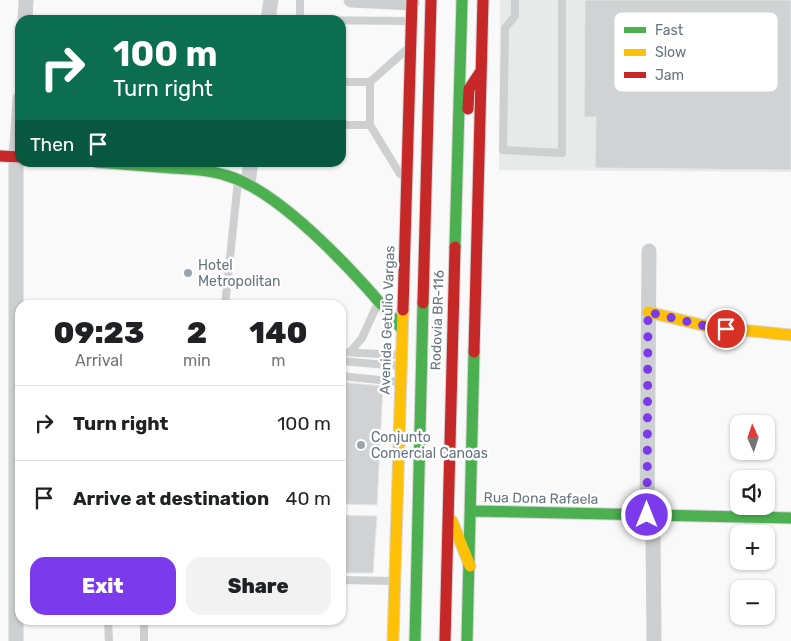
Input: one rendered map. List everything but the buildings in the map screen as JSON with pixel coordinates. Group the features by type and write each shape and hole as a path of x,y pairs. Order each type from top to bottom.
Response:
{"main road":[{"name":"Rodovia BR-116","path":"414,641 431,0"},
{"name":"Rodovia BR-116","path":"445,641 447,509 462,0"},
{"path":"467,641 482,0"},
{"name":"Avenida Getúlio Vargas","path":"393,641 412,1"},
{"path":"456,191 464,169 469,89 481,71"},
{"path":"0,156 15,157"},
{"path":"163,167 211,171 243,181 276,202 379,300 401,328"},
{"path":"648,312 710,327 791,335"},
{"path":"447,509 470,566"},
{"name":"Rua Dona Rafaela","path":"471,511 791,518"}],"street":[{"path":"25,15 26,0"},
{"path":"269,15 271,0"},
{"path":"351,0 412,1"},
{"path":"18,167 18,300"},
{"path":"243,181 249,167"},
{"path":"649,251 647,515 653,534 654,641"},
{"path":"16,625 16,641"}],"lane":[{"path":"300,0 300,15"},
{"path":"515,0 515,16 505,28 502,150 562,154 562,0"},
{"path":"346,20 411,21"},
{"path":"346,82 370,82 410,47"},
{"path":"370,82 370,125 406,183"},
{"path":"346,125 370,125"},
{"path":"226,300 243,181"},
{"path":"346,352 362,338 379,300"},
{"path":"346,352 401,360"},
{"path":"346,361 401,360"},
{"path":"346,377 400,382"},
{"path":"346,580 394,580"},
{"path":"108,625 108,641"},
{"path":"144,625 144,641"}],"shaded area":[{"path":"500,0 791,0 791,172 499,170"}],"traffic: fast":[{"path":"455,247 462,0"},
{"path":"165,167 207,171 228,176 250,186 273,200 322,241 366,287 401,328"},
{"path":"415,641 423,303"},
{"path":"467,641 474,352"},
{"path":"471,511 791,518"}],"traffic: slow":[{"path":"393,641 403,310"},
{"path":"648,312 710,327 791,335"},
{"path":"452,521 470,566"}],"traffic: jam":[{"path":"403,310 412,0"},
{"path":"423,303 431,0"},
{"path":"474,352 483,0"},
{"path":"468,109 469,89 481,71"},
{"path":"0,156 15,157"},
{"path":"445,641 455,247"}],"place":[{"name":"Hotel Metropolitan","path":"188,273"},
{"name":"Conjunto Comercial Canoas","path":"361,445"}],"route":[{"path":"647,515 648,312 726,329"}]}
